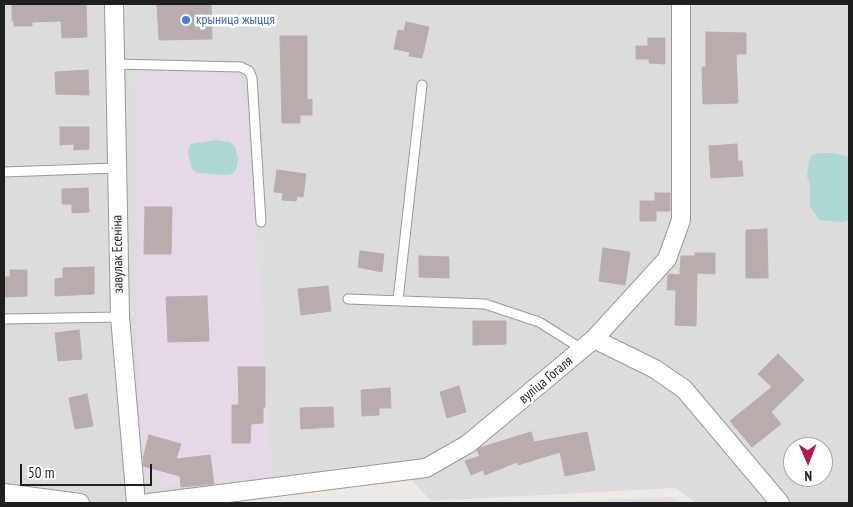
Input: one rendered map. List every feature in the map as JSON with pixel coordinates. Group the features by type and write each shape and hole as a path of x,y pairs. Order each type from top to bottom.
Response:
{"street":[{"name":"завулак Есеніна","path":"114,4 120,317 136,503"},
{"name":"вуліца Гогаля","path":"149,503 426,468 468,444 588,344 667,259 681,220 681,4"},
{"path":"588,344 655,369 684,389 780,503"},
{"path":"4,493 80,503"}],"lane":[{"path":"115,64 240,67 249,72 252,78 261,222"},
{"path":"398,300 422,85"},
{"path":"4,172 116,168"},
{"path":"348,299 486,304 539,322 588,344"},
{"path":"4,319 120,317"}],"shaded area":[{"path":"4,4 849,4 849,503 696,503 675,488 431,501 406,475 194,488 194,503 4,503"},
{"path":"135,71 229,74 239,77 244,90 261,295 271,478 177,487 140,471"},
{"path":"672,497 682,503 541,503"}],"water":[{"path":"216,140 229,142 235,146 238,159 236,170 232,174 227,175 197,173 192,169 190,162 188,152 190,144"},
{"path":"819,153 834,153 849,157 849,219 847,221 819,220 810,206 810,183 807,177 809,161 811,156"}],"building":[{"path":"12,4 86,4 87,37 62,38 61,21 32,22 32,26 14,26 14,21 12,21"},
{"path":"157,4 211,4 212,39 159,40"},
{"path":"406,22 429,27 422,58 409,56 410,52 394,49 398,30 404,31"},
{"path":"706,32 746,33 746,54 736,54 738,103 703,104 702,67 706,67"},
{"path":"280,36 307,36 307,100 312,99 312,115 300,115 300,123 282,123"},
{"path":"648,38 665,38 665,64 649,63 649,59 636,59 636,46 648,46"},
{"path":"88,70 89,95 56,94 55,72"},
{"path":"60,127 89,127 89,149 74,150 74,144 60,145"},
{"path":"737,144 738,161 742,161 743,176 711,178 709,146"},
{"path":"277,170 306,174 303,197 297,196 296,201 282,200 283,193 274,192"},
{"path":"88,188 89,212 72,213 72,204 62,204 62,189"},
{"path":"655,193 670,193 670,211 656,211 656,221 640,221 640,201 655,201"},
{"path":"145,207 172,207 171,254 144,254"},
{"path":"767,229 768,278 746,278 746,230"},
{"path":"603,248 630,252 625,285 599,281"},
{"path":"360,251 384,254 382,272 358,267"},
{"path":"695,253 715,253 715,274 697,273 696,326 675,325 676,290 667,290 668,274 680,275 681,256 695,256"},
{"path":"419,256 449,257 449,278 419,277"},
{"path":"94,267 94,294 55,296 55,279 63,278 63,268"},
{"path":"10,270 27,270 27,296 5,297 4,277 10,277"},
{"path":"328,286 331,311 301,315 298,289"},
{"path":"207,296 209,341 168,342 166,297"},
{"path":"473,321 506,321 506,344 473,345"},
{"path":"79,330 82,359 58,361 55,333"},
{"path":"778,354 804,380 771,412 781,424 752,447 730,421 772,387 758,374"},
{"path":"238,367 265,367 263,423 251,424 250,443 232,443 232,405 239,405"},
{"path":"459,386 466,412 447,418 440,392"},
{"path":"390,388 391,408 379,408 379,415 362,416 361,390"},
{"path":"87,394 93,426 75,429 69,398"},
{"path":"333,407 334,427 301,429 300,408"},
{"path":"531,432 534,442 587,432 595,470 565,476 560,452 518,465 517,462 485,475 483,470 471,475 465,461 480,456 477,450 479,448"},
{"path":"149,435 181,444 176,459 210,455 214,484 181,487 180,476 143,466"}],"place":[{"name":"крыница жыцця","path":"186,20"}]}
